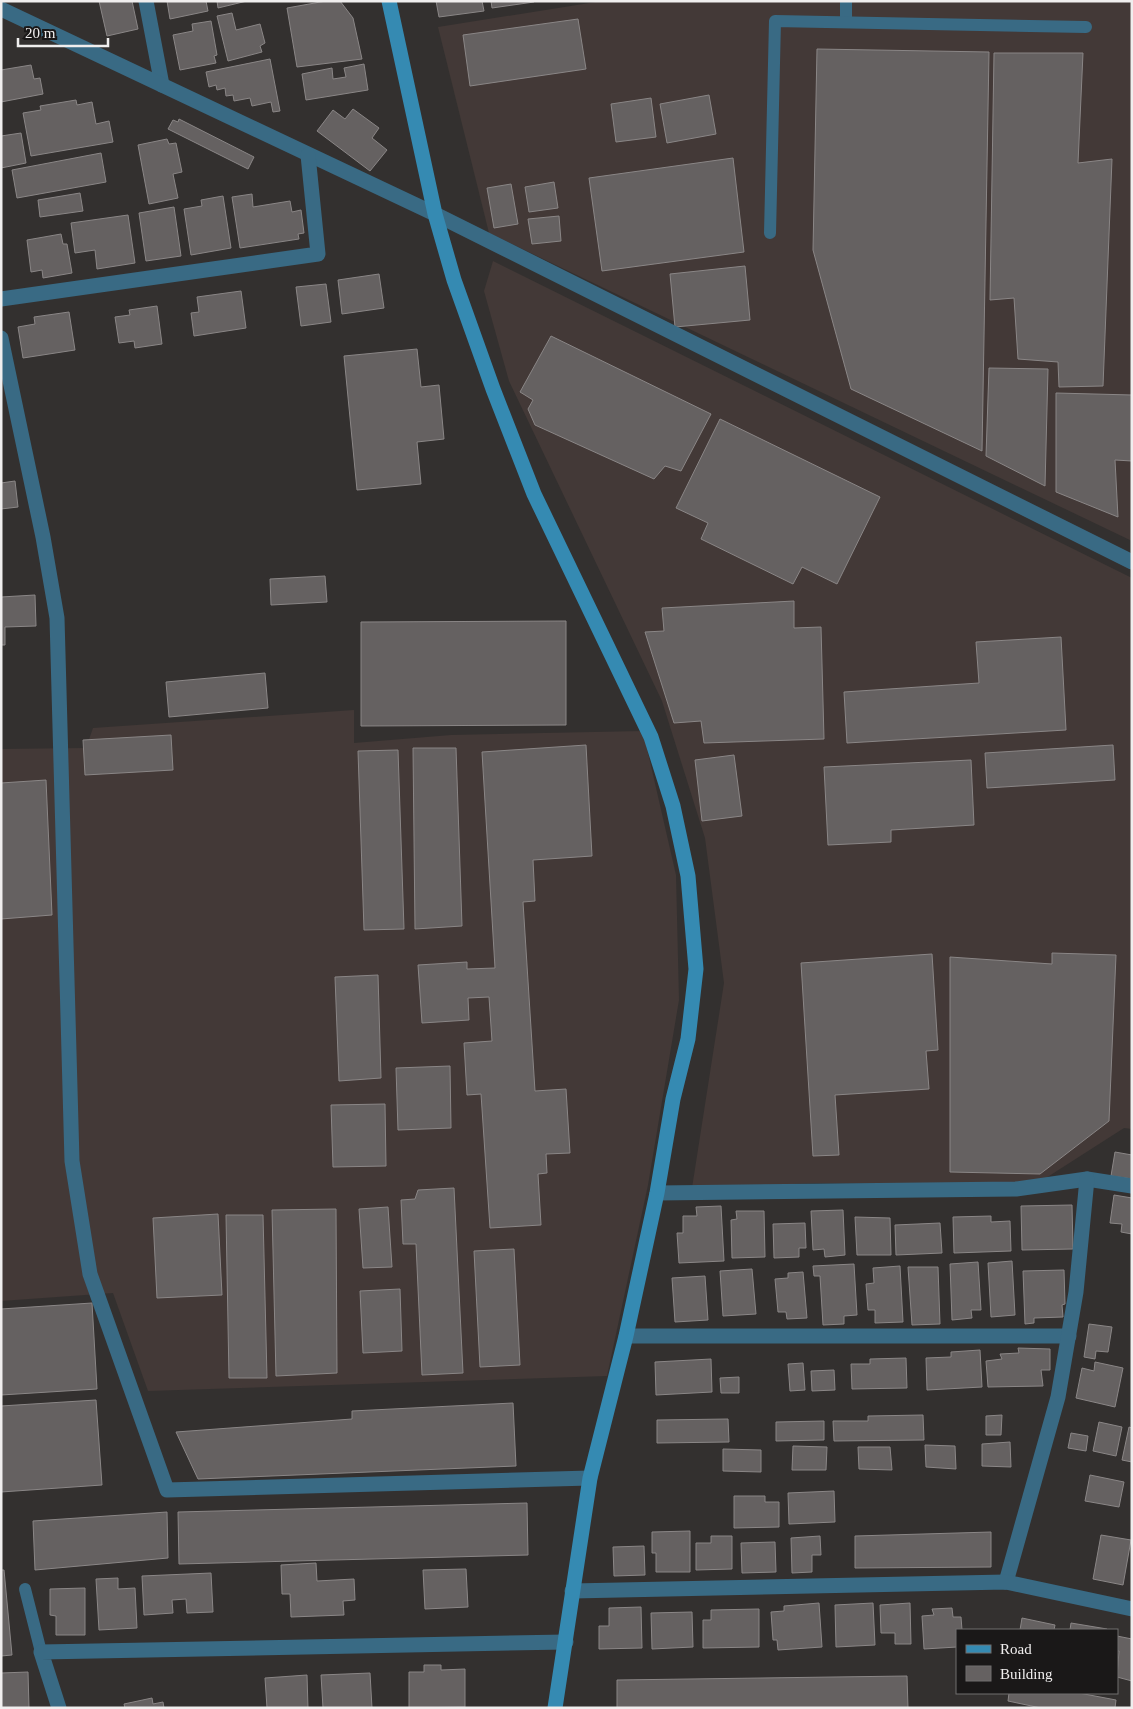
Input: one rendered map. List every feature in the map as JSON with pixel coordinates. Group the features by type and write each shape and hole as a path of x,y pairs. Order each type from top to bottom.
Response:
{"street":[{"path":"146,1 162,85"},
{"path":"389,1 435,214 454,280 492,389 534,494 652,737 673,806 688,876 696,969 688,1039 673,1099 657,1193 626,1336 590,1478 555,1708"},
{"path":"1,9 435,214 1132,562"},
{"path":"1,299 318,254 308,155"},
{"path":"1,338 43,537 57,618 72,1161 90,1274 167,1490 590,1478"},
{"path":"657,1193 1016,1189 1087,1179 1132,1186"},
{"path":"1006,1582 1058,1398 1076,1292 1087,1179"},
{"path":"626,1336 1069,1336"},
{"path":"572,1591 1006,1582 1132,1609"},
{"path":"59,1708 41,1652 566,1642"}],"lane":[{"path":"846,1 846,22"},
{"path":"770,234 775,21 1086,27"},
{"path":"25,1589 41,1652"}],"shaded area":[{"path":"602,1 1132,1 1132,541 489,233 438,27"},
{"path":"493,261 1132,578 1132,1129 1124,1128 1035,1185 816,1183 692,1188 724,983 705,838 662,701 509,381 484,291"},
{"path":"354,710 354,743 451,735 643,731 676,875 679,1000 648,1185 607,1376 148,1391 113,1293 1,1301 1,749 86,748 93,728"}],"building":[{"path":"99,1 132,1 138,29 107,36"},
{"path":"167,1 206,1 208,11 170,19"},
{"path":"217,1 247,1 218,8"},
{"path":"326,1 340,1 353,18 362,59 297,67 287,8"},
{"path":"436,1 482,1 484,11 439,17"},
{"path":"491,1 534,1 534,2 492,8"},
{"path":"232,13 236,30 260,24 265,43 260,46 262,52 228,61 217,16"},
{"path":"578,19 586,69 470,86 463,35"},
{"path":"211,21 217,55 214,56 216,63 180,70 173,35 193,31 192,24"},
{"path":"817,49 989,52 982,451 851,389 813,250"},
{"path":"994,53 1083,53 1078,163 1112,159 1103,386 1059,387 1058,362 1018,359 1014,298 990,300"},
{"path":"270,59 280,111 273,112 271,102 252,106 250,98 234,101 233,95 226,96 225,88 217,90 216,85 209,87 206,72"},
{"path":"364,64 368,90 306,100 302,74 332,68 333,79 346,77 344,68"},
{"path":"31,65 34,79 40,78 43,94 1,102 1,70"},
{"path":"709,95 716,134 667,143 660,104"},
{"path":"651,98 656,137 616,142 611,104"},
{"path":"76,100 77,105 92,102 96,124 109,121 113,142 31,156 23,113 41,110 40,106"},
{"path":"353,109 379,128 372,138 387,150 370,171 317,131 333,110 345,119"},
{"path":"179,119 254,157 248,169 168,129 173,120 178,122"},
{"path":"21,133 26,163 1,168 1,136"},
{"path":"167,139 169,144 176,143 182,172 173,174 178,198 149,204 138,145"},
{"path":"101,153 106,182 17,198 12,170"},
{"path":"733,158 744,252 602,271 589,178"},
{"path":"554,182 558,208 529,212 525,187"},
{"path":"511,184 518,224 494,228 487,188"},
{"path":"80,193 83,211 40,217 38,200"},
{"path":"252,194 253,207 290,201 292,212 301,210 304,233 298,234 299,239 240,248 232,197"},
{"path":"223,196 231,248 191,255 184,209 202,206 201,200"},
{"path":"174,207 181,256 146,261 139,213"},
{"path":"128,215 135,263 97,269 95,250 75,253 71,223"},
{"path":"559,216 561,241 532,244 528,219"},
{"path":"61,234 63,244 67,244 72,273 43,278 42,270 31,272 27,240"},
{"path":"745,266 750,320 675,327 670,274"},
{"path":"379,274 384,308 342,314 338,280"},
{"path":"326,284 331,322 301,326 296,287"},
{"path":"241,291 246,328 194,336 191,313 199,312 197,297"},
{"path":"157,306 162,344 135,348 134,341 119,343 115,317 130,315 129,310"},
{"path":"69,312 75,350 23,358 18,327 35,324 34,317"},
{"path":"551,336 711,414 681,471 665,466 654,479 535,425 528,409 533,400 520,392"},
{"path":"417,349 421,387 439,385 444,439 417,442 421,484 357,490 344,356"},
{"path":"989,368 1048,369 1045,486 986,456"},
{"path":"1056,393 1132,395 1132,461 1115,460 1118,517 1056,492"},
{"path":"720,419 880,497 837,584 802,567 793,584 701,539 708,523 676,508"},
{"path":"15,481 18,507 1,509 1,483"},
{"path":"325,576 327,602 271,605 270,579"},
{"path":"35,595 36,626 5,627 5,645 1,645 1,597"},
{"path":"794,601 794,628 821,627 824,739 704,743 701,721 674,723 645,632 664,631 662,608"},
{"path":"566,621 566,725 361,726 361,622"},
{"path":"1061,637 1066,730 847,743 844,692 979,683 976,642"},
{"path":"265,673 268,708 169,717 166,682"},
{"path":"171,735 173,770 85,775 83,740"},
{"path":"586,745 592,856 533,860 535,901 523,902 535,1091 566,1089 570,1153 546,1154 547,1173 538,1174 541,1225 490,1228 481,1094 467,1095 464,1043 492,1041 489,997 468,998 469,1020 422,1023 418,965 467,962 467,969 495,968 482,752"},
{"path":"1113,745 1115,780 987,788 985,753"},
{"path":"413,748 456,748 462,926 415,929"},
{"path":"398,750 404,929 364,930 358,751"},
{"path":"734,755 742,816 702,821 695,760"},
{"path":"971,760 974,825 891,830 891,842 828,845 824,767"},
{"path":"46,780 52,915 1,919 1,783"},
{"path":"1052,953 1116,955 1109,1121 1040,1174 950,1172 950,957 1052,964"},
{"path":"932,954 938,1050 926,1051 929,1089 835,1095 839,1155 813,1156 801,963"},
{"path":"378,975 381,1078 339,1081 335,977"},
{"path":"450,1066 451,1128 398,1130 396,1068"},
{"path":"385,1104 386,1166 333,1167 331,1105"},
{"path":"1115,1152 1132,1155 1132,1179 1111,1176"},
{"path":"454,1188 463,1373 422,1375 416,1244 403,1244 401,1200 415,1199 418,1190"},
{"path":"1114,1195 1132,1198 1132,1234 1121,1232 1122,1224 1110,1223"},
{"path":"1072,1205 1073,1249 1022,1250 1021,1206"},
{"path":"721,1206 724,1261 679,1263 677,1233 683,1233 683,1216 697,1216 696,1207"},
{"path":"388,1207 392,1267 363,1268 359,1209"},
{"path":"336,1209 337,1373 276,1376 272,1210"},
{"path":"843,1210 845,1255 825,1257 824,1249 813,1250 811,1211"},
{"path":"736,1211 764,1211 765,1257 732,1258 731,1220 737,1219"},
{"path":"218,1214 222,1295 157,1298 153,1218"},
{"path":"226,1215 263,1215 267,1378 229,1378"},
{"path":"991,1216 991,1222 1010,1221 1011,1251 954,1253 953,1217"},
{"path":"855,1217 890,1218 891,1255 857,1255"},
{"path":"805,1223 806,1248 799,1248 799,1257 774,1258 773,1224"},
{"path":"940,1223 942,1253 896,1255 895,1225"},
{"path":"514,1249 520,1365 480,1367 474,1251"},
{"path":"1012,1261 1015,1315 991,1317 988,1263"},
{"path":"978,1262 981,1310 971,1310 972,1318 952,1320 950,1264"},
{"path":"854,1264 857,1315 844,1316 844,1324 823,1325 820,1276 814,1276 813,1266"},
{"path":"900,1266 903,1322 875,1323 875,1310 868,1310 866,1284 874,1283 873,1268"},
{"path":"908,1267 938,1267 940,1324 912,1325"},
{"path":"752,1269 756,1314 723,1316 720,1271"},
{"path":"1064,1270 1065,1304 1062,1305 1063,1317 1034,1318 1034,1323 1025,1324 1023,1271"},
{"path":"803,1272 807,1318 787,1319 786,1312 778,1312 775,1279 788,1278 788,1273"},
{"path":"705,1276 708,1320 675,1322 672,1278"},
{"path":"400,1289 402,1351 363,1353 360,1291"},
{"path":"92,1303 97,1389 1,1395 1,1309"},
{"path":"1089,1324 1112,1327 1108,1352 1096,1351 1095,1359 1084,1357"},
{"path":"1018,1348 1050,1349 1050,1370 1041,1370 1043,1386 988,1387 986,1361 1002,1359 1000,1354 1019,1353"},
{"path":"980,1350 982,1387 927,1390 926,1358 951,1357 951,1352"},
{"path":"906,1358 907,1388 852,1389 851,1364 870,1364 870,1359"},
{"path":"711,1359 712,1392 656,1395 655,1362"},
{"path":"1095,1362 1123,1368 1115,1407 1076,1398 1082,1368 1094,1371"},
{"path":"803,1363 805,1390 790,1391 788,1364"},
{"path":"834,1370 835,1390 812,1391 811,1371"},
{"path":"739,1377 739,1393 721,1393 720,1378"},
{"path":"96,1400 102,1485 1,1492 1,1406"},
{"path":"513,1403 516,1466 198,1479 176,1432 352,1419 352,1411"},
{"path":"923,1415 924,1440 834,1441 833,1421 868,1421 868,1416"},
{"path":"1002,1415 1001,1435 986,1435 986,1416"},
{"path":"728,1419 729,1442 657,1443 657,1420"},
{"path":"824,1421 824,1440 776,1441 776,1422"},
{"path":"1099,1422 1122,1427 1116,1456 1093,1451"},
{"path":"1129,1427 1132,1428 1132,1462 1122,1460"},
{"path":"1071,1433 1088,1436 1086,1451 1068,1448"},
{"path":"1010,1442 1011,1467 982,1466 982,1444"},
{"path":"925,1445 955,1446 956,1469 926,1467"},
{"path":"793,1446 827,1447 826,1470 792,1470"},
{"path":"858,1447 890,1447 892,1470 859,1469"},
{"path":"723,1449 761,1450 761,1472 723,1471"},
{"path":"1090,1475 1124,1482 1119,1507 1085,1501"},
{"path":"834,1491 835,1522 789,1524 788,1493"},
{"path":"734,1496 765,1496 765,1502 779,1502 779,1527 734,1528"},
{"path":"527,1503 528,1555 179,1564 178,1512"},
{"path":"167,1512 168,1558 35,1570 33,1521"},
{"path":"690,1531 690,1572 656,1572 656,1553 652,1553 652,1532"},
{"path":"991,1532 991,1567 855,1568 855,1536"},
{"path":"1101,1535 1131,1540 1123,1585 1093,1579"},
{"path":"711,1536 732,1536 732,1569 696,1570 696,1543 711,1543"},
{"path":"820,1536 821,1555 812,1555 812,1572 792,1573 791,1538"},
{"path":"775,1542 776,1572 742,1573 741,1543"},
{"path":"644,1546 645,1575 614,1576 613,1547"},
{"path":"316,1563 317,1581 354,1579 355,1600 343,1601 344,1615 291,1617 290,1594 282,1594 281,1565"},
{"path":"466,1569 468,1607 425,1609 423,1570"},
{"path":"1,1570 4,1570 12,1655 1,1656"},
{"path":"211,1573 213,1612 187,1613 186,1599 172,1600 173,1613 144,1615 142,1576"},
{"path":"118,1578 118,1589 135,1588 137,1628 99,1630 96,1579"},
{"path":"85,1588 85,1635 56,1635 56,1616 50,1615 50,1589"},
{"path":"819,1603 822,1647 778,1650 777,1640 773,1640 771,1612 784,1611 784,1606"},
{"path":"873,1603 875,1645 836,1647 835,1605"},
{"path":"910,1603 911,1644 895,1644 895,1633 881,1633 880,1605"},
{"path":"641,1607 642,1648 599,1649 599,1626 609,1626 609,1608"},
{"path":"952,1608 953,1617 961,1617 962,1629 956,1629 956,1647 924,1649 922,1616 934,1615 932,1609"},
{"path":"759,1609 759,1647 703,1648 703,1620 711,1620 711,1610"},
{"path":"692,1612 693,1647 652,1649 651,1613"},
{"path":"1022,1618 1055,1625 1054,1629 1020,1629"},
{"path":"1071,1623 1107,1629 1070,1629"},
{"path":"1118,1636 1132,1639 1132,1681 1118,1677"},
{"path":"424,1665 441,1665 441,1670 465,1669 465,1707 409,1708 409,1672 424,1672"},
{"path":"28,1672 29,1708 1,1708 1,1673"},
{"path":"370,1673 372,1708 323,1708 321,1675"},
{"path":"307,1675 308,1708 267,1708 265,1678"},
{"path":"907,1676 908,1708 617,1708 617,1680"},
{"path":"1009,1694 1084,1694 1116,1700 1115,1708 1041,1708 1008,1701"},
{"path":"152,1698 153,1704 163,1702 164,1708 125,1708 124,1704"}]}
